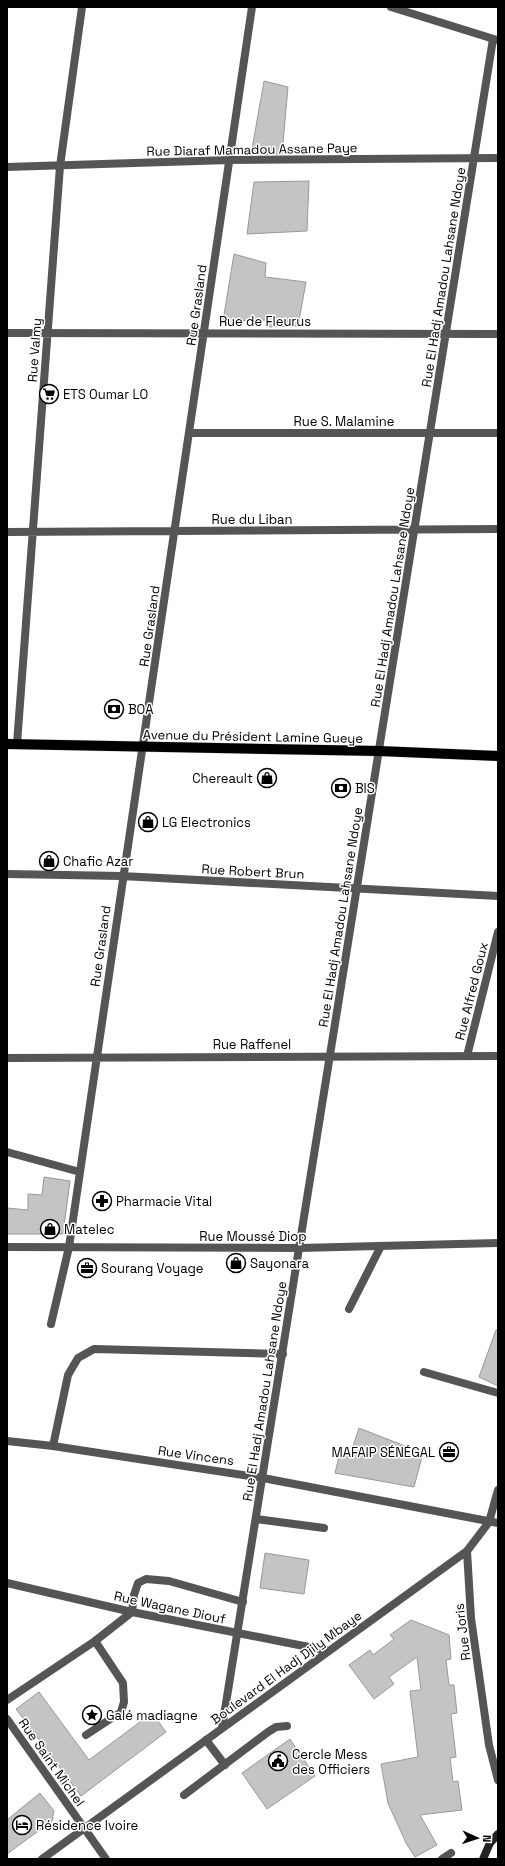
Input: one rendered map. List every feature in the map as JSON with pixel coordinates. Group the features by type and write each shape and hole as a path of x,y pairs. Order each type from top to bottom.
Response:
{"main road":[{"name":"Avenue du Président Lamine Gueye","path":"12,744 379,751 498,756"}],"street":[{"name":"Rue Valmy","path":"12,744 32,532 60,166 82,7"},
{"name":"Rue Grasland","path":"51,1324 69,1248 122,876 143,746 252,7"},
{"path":"391,7 496,39"},
{"name":"Rue El Hadj Amadou Lahsane Ndoye","path":"222,1728 474,158 496,39"},
{"name":"Rue Diaraf Mamadou Assane Paye","path":"7,168 229,160 498,158"},
{"name":"Rue de Fleurus","path":"7,333 498,334"},
{"name":"Rue S. Malamine","path":"189,433 498,433"},
{"name":"Rue du Liban","path":"7,532 498,529"},
{"name":"Rue Robert Brun","path":"7,874 122,876 498,896"},
{"name":"Rue Alfred Goux","path":"467,1056 498,932"},
{"name":"Rue Raffenel","path":"7,1058 330,1055 498,1056"},
{"path":"7,1152 80,1172"},
{"name":"Rue Moussé Diop","path":"7,1248 300,1248 498,1243"},
{"path":"349,1309 381,1246"},
{"path":"53,1446 68,1375 78,1358 94,1349 283,1354"},
{"path":"424,1372 498,1393"},
{"name":"Rue Vincens","path":"7,1441 53,1446 263,1478 498,1523"},
{"path":"489,1522 498,1490"},
{"path":"256,1519 324,1528"},
{"name":"Boulevard El Hadj Djily Mbaye","path":"42,1859 467,1551 489,1522"},
{"name":"Rue Joris","path":"467,1551 471,1618 489,1745 498,1779"},
{"path":"7,1700 95,1641 132,1612 134,1595 138,1584 146,1579 169,1581 243,1602"},
{"name":"Rue Wagane Diouf","path":"7,1584 132,1612 329,1651"},
{"path":"86,1736 121,1712 124,1702 123,1684 95,1641"},
{"name":"Rue Saint Michel","path":"7,1719 106,1859"},
{"path":"184,1795 268,1732 276,1727 287,1726"},
{"path":"206,1740 225,1765"},
{"path":"483,1859 490,1843 498,1834"},
{"path":"442,1859 451,1853"}],"building":[{"path":"264,81 288,87 282,154 258,154 252,149"},
{"path":"309,181 307,231 247,234 254,182"},
{"path":"234,254 266,263 265,277 306,282 298,326 266,327 267,320 223,321"},
{"path":"44,1177 70,1181 63,1234 7,1234 7,1208 28,1210 28,1194 42,1195"},
{"path":"496,1330 498,1330 498,1386 479,1377"},
{"path":"359,1428 423,1453 414,1487 335,1473 340,1453 351,1452"},
{"path":"265,1553 309,1560 304,1594 260,1588"},
{"path":"411,1620 449,1635 451,1659 446,1660 449,1685 454,1685 457,1713 451,1714 456,1757 450,1758 453,1782 458,1781 462,1810 420,1815 437,1845 415,1857 406,1843 388,1803 381,1764 418,1757 410,1691 421,1690 417,1657 389,1677 394,1684 374,1699 349,1665 370,1650 373,1655 394,1639 390,1635"},
{"path":"39,1692 89,1760 152,1713 166,1732 81,1796 16,1709"},
{"path":"290,1739 315,1776 267,1809 242,1773"},
{"path":"40,1793 54,1811 52,1821 7,1854 7,1820"}],"place":[{"name":"ETS Oumar LO","path":"49,394"},
{"name":"BOA","path":"114,709"},
{"name":"Chereault","path":"267,778"},
{"name":"BIS","path":"341,788"},
{"name":"LG Electronics","path":"148,822"},
{"name":"Chafic Azar","path":"49,861"},
{"name":"Pharmacie Vital","path":"102,1201"},
{"name":"Matelec","path":"50,1229"},
{"name":"Sayonara","path":"236,1263"},
{"name":"Sourang Voyage","path":"87,1268"},
{"name":"MAFAIP SÉNÉGAL","path":"449,1452"},
{"name":"Galé madiagne","path":"92,1715"},
{"name":"Cercle Mess des Officiers","path":"278,1761"},
{"name":"Résidence Ivoire","path":"22,1825"}]}
